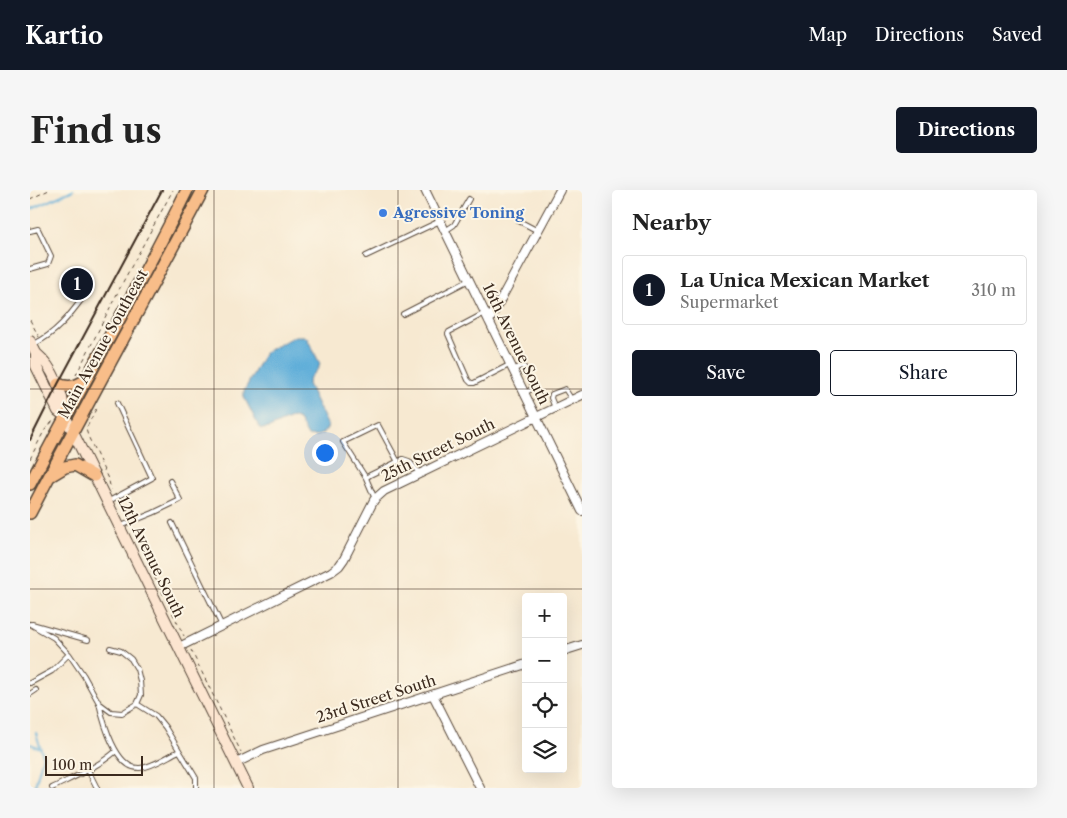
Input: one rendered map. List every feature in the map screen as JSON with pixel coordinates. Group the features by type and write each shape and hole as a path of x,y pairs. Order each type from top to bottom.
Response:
{"main road":[{"name":"Main Avenue Southeast","path":"30,484 79,380 164,238 187,190"},
{"name":"Main Avenue Southeast","path":"30,513 72,431 175,246 203,190"},
{"path":"58,384 69,387 76,386 79,380"},
{"path":"49,477 65,467 75,464 94,476"}],"street":[{"name":"16th Avenue South","path":"425,190 582,511"},
{"path":"489,321 560,190"},
{"name":"12th Avenue South","path":"32,346 36,366 60,418 72,431 94,476 111,500 119,527 183,645 240,761 248,788"},
{"path":"32,346 43,359 58,384 63,400 60,418"},
{"name":"25th Street South","path":"183,645 331,572 339,566 375,499 384,491 582,395"},
{"path":"567,650 582,645"},
{"name":"23rd Street South","path":"240,761 263,750 522,665"},
{"path":"433,695 480,788"}],"lane":[{"path":"445,231 454,225 469,199"},
{"path":"366,256 440,221"},
{"path":"519,221 538,231"},
{"path":"30,231 38,229 51,256 48,264 30,269"},
{"path":"403,314 469,280"},
{"path":"32,346 60,328 85,295"},
{"path":"485,313 448,334 468,380 474,383 512,367"},
{"path":"555,408 551,398 552,394 566,389 572,400"},
{"path":"111,500 152,478 116,403"},
{"path":"375,499 366,478 344,442 378,424 398,462"},
{"path":"366,478 403,459 409,460 420,474"},
{"path":"119,527 180,500 170,481"},
{"path":"172,523 222,626"},
{"path":"30,623 88,640"},
{"path":"30,623 54,638 69,654 84,676 99,703 103,721 116,750 123,760 137,768 144,767 179,751"},
{"path":"99,703 111,712 122,713 137,704 141,695 137,670 131,659 121,651 110,648"},
{"path":"30,683 52,671 69,654"},
{"path":"30,694 36,690"},
{"path":"137,704 156,716 165,727 201,788"},
{"path":"52,788 88,770 116,750"},
{"path":"88,770 97,788"},
{"path":"196,778 196,788"}],"path":[{"path":"30,199 48,190"},
{"path":"79,380 120,288 173,190"},
{"path":"96,409 86,429 109,481 111,500"},
{"path":"30,459 44,431 60,418"},
{"path":"149,568 183,645 240,761"}],"water":[{"path":"295,336 307,338 320,364 308,381 328,426 325,431 317,436 308,436 299,420 293,417 269,428 262,429 259,427 244,397 244,391 265,352"}],"waterway":[{"path":"30,210 73,190"},
{"path":"33,788 43,756 36,733"},
{"path":"30,744 41,748"}],"railway":[{"path":"30,440 162,190"}],"place":[{"name":"Agressive Toning","path":"383,213"},
{"name":"La Unica Mexican Market","path":"77,284"}]}
